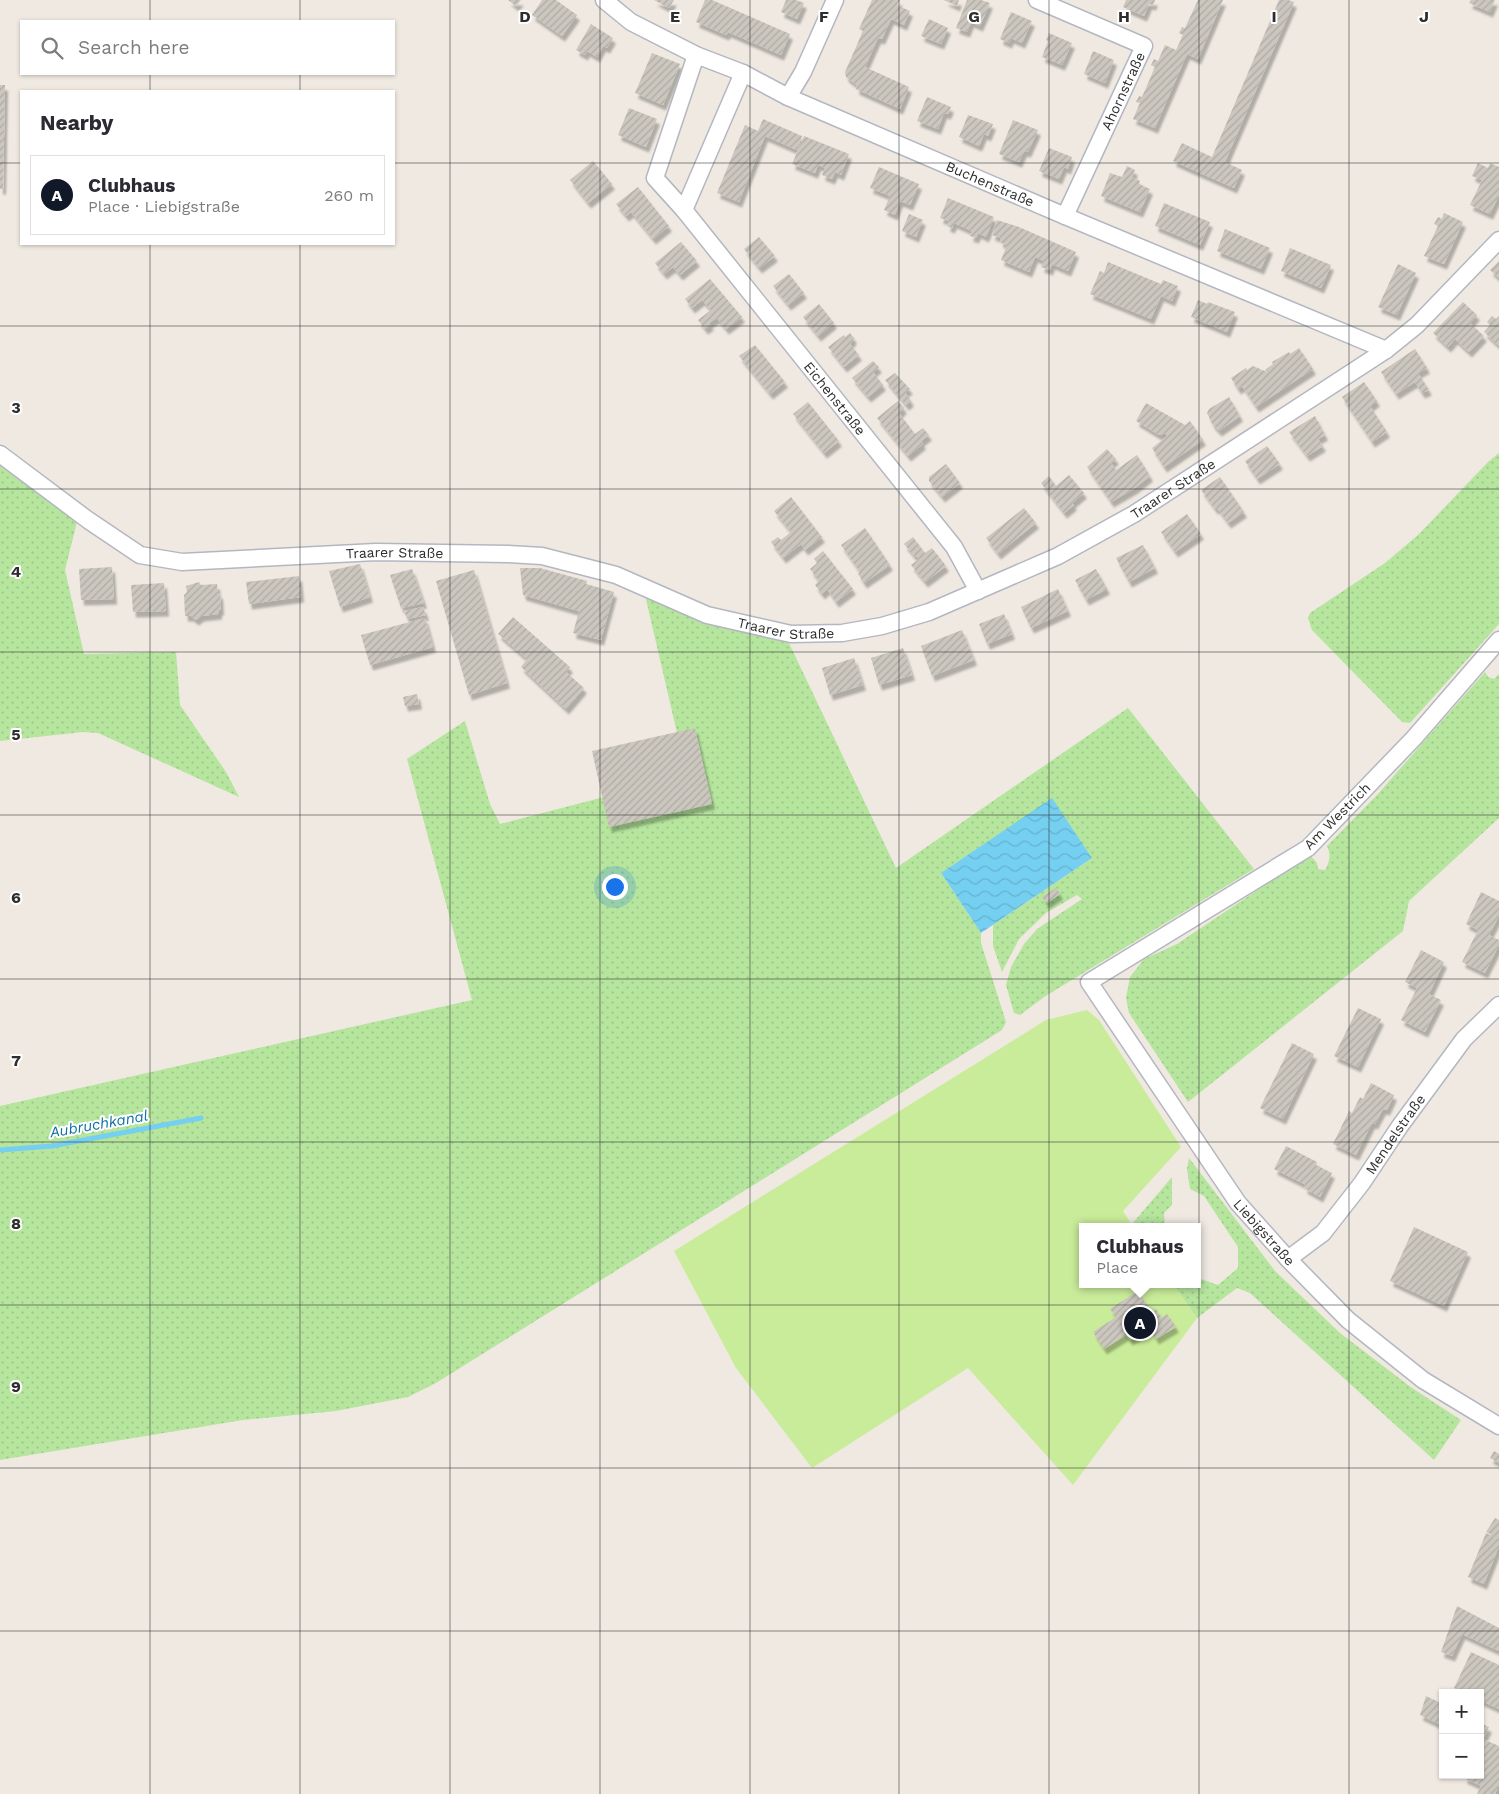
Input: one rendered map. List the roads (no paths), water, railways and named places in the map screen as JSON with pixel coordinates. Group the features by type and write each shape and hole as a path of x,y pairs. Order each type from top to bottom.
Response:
{"street":[{"name":"Buchenstraße","path":"604,0 631,22 696,55 743,73 788,97 1065,216 1386,350"},
{"path":"788,97 803,72 835,0"},
{"name":"Ahornstraße","path":"1037,0 1144,46 1065,216"},
{"name":"Eichenstraße","path":"696,55 654,178 684,210 954,547 978,591"},
{"path":"684,210 743,73"},
{"name":"Traarer Straße","path":"0,454 88,520 140,555 182,562 376,552 542,556 616,575 707,615 792,634 842,633 882,626 929,612 1058,556 1134,514 1386,350 1417,326 1499,240"},
{"name":"Am Westrich","path":"1089,982 1308,848 1414,738 1499,640"},
{"name":"Liebigstraße","path":"1089,982 1238,1203 1288,1259 1355,1326 1423,1380 1499,1426"},
{"name":"Mendelstraße","path":"1288,1259 1323,1233 1362,1183 1400,1126 1464,1039 1499,1005"}],"water":[{"path":"1052,798 1092,858 981,933 941,873"}],"waterway":[{"name":"Aubruchkanal","path":"0,1150 52,1146 201,1118"}],"place":[{"name":"Clubhaus","path":"1140,1323"}]}
